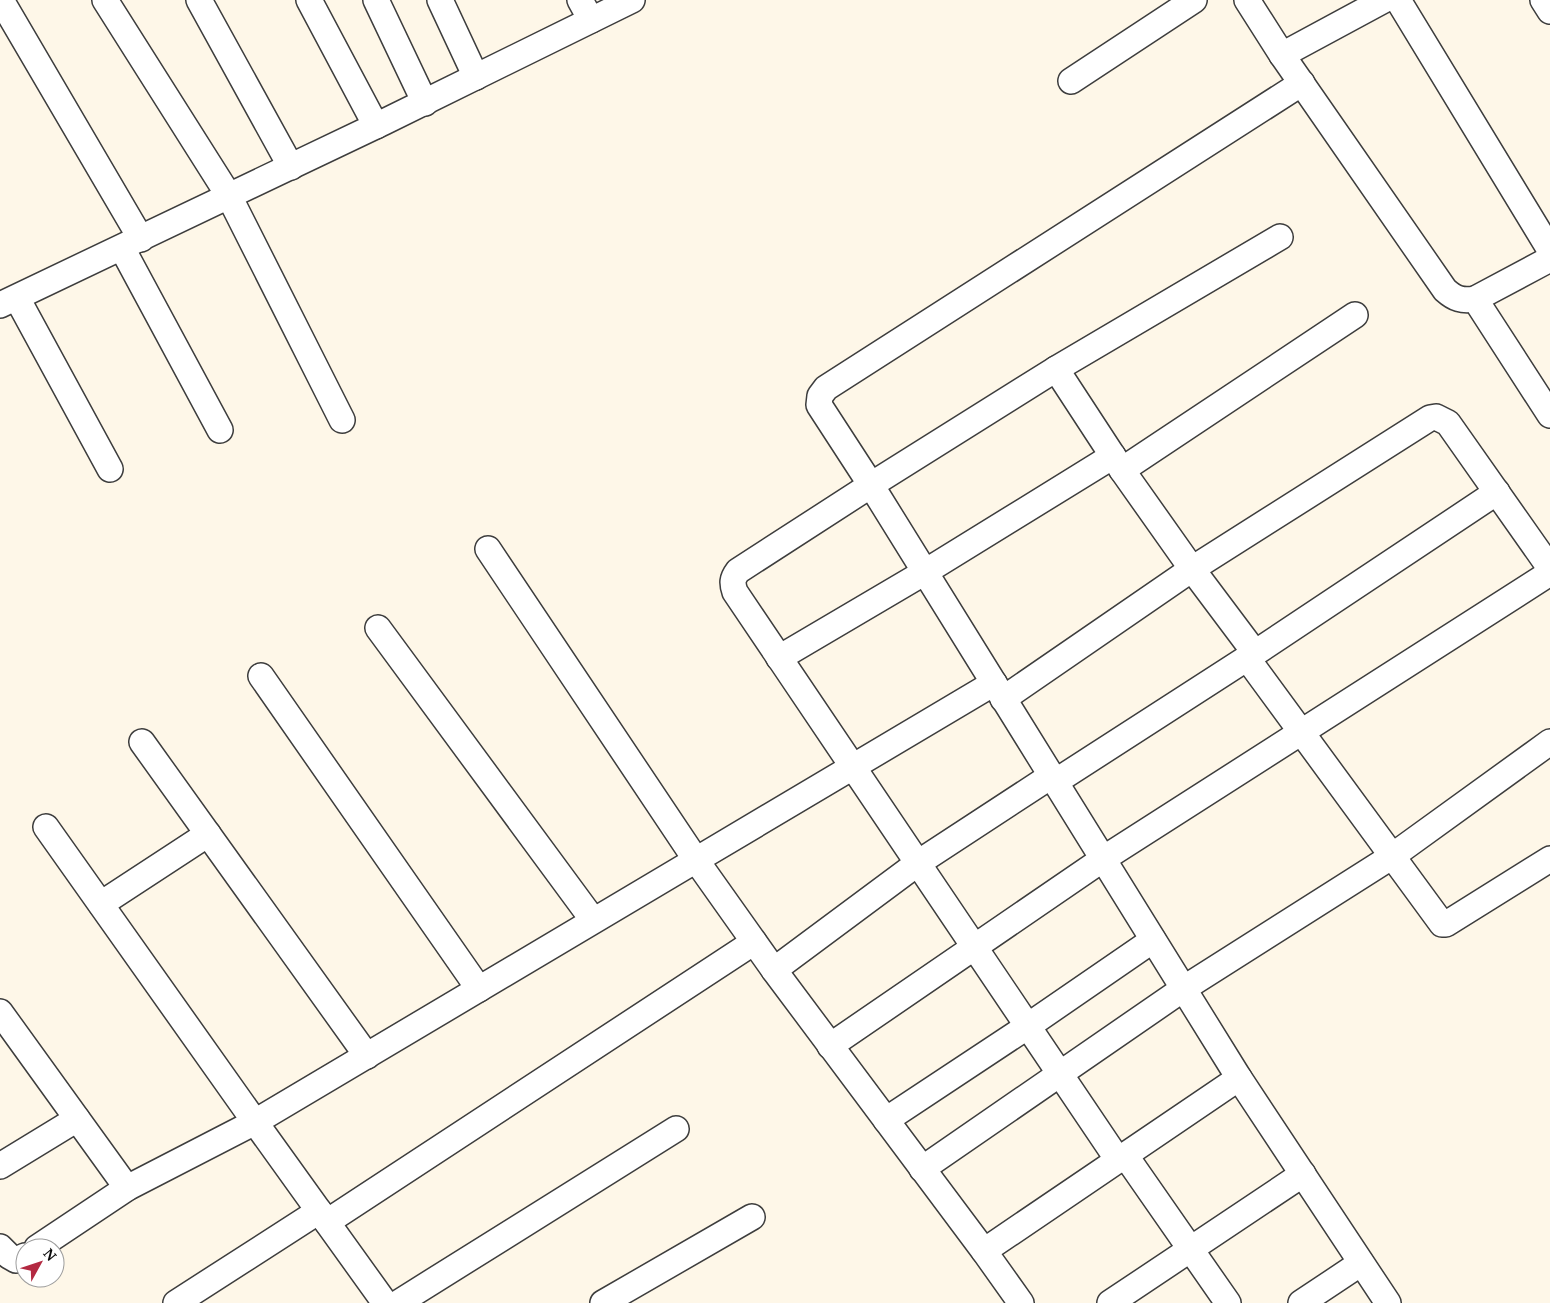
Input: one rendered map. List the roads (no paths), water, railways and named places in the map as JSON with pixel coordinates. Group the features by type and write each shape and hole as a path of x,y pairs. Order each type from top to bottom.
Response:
{"street":[{"path":"1,0 132,243 220,430"},
{"path":"105,0 229,196 342,420"},
{"path":"199,0 291,167"},
{"path":"309,0 376,126"},
{"path":"376,0 424,102"},
{"path":"440,0 476,77"},
{"path":"110,468 9,302 476,77 586,10 632,0"},
{"path":"1071,81 1194,0"},
{"path":"1247,0 1282,55 1445,290 1454,298 1464,300 1475,299 1550,260"},
{"path":"1282,55 1384,0"},
{"path":"1398,0 1550,250"},
{"path":"1543,0 1550,11"},
{"path":"1302,83 826,388 820,396 819,405 871,485 1239,1078 1388,1303"},
{"path":"1228,1303 1190,1248 1059,1073 735,592 733,578 738,571 1056,369 1280,237"},
{"path":"1475,299 1550,415"},
{"path":"779,658 925,572 1118,463 1355,315"},
{"path":"1056,369 1118,463 1251,655 1301,732 1442,924 1446,924 1550,859"},
{"path":"52,1238 127,1188 255,1122 852,766 998,691 1430,418 1436,417 1448,423 1550,568"},
{"path":"774,970 918,863 1251,655 1497,492"},
{"path":"488,549 696,860 774,970 1021,1303"},
{"path":"830,1046 1102,859 1550,573"},
{"path":"378,628 593,920"},
{"path":"261,676 479,989"},
{"path":"142,742 367,1056"},
{"path":"922,1169 1183,989 1391,857 1550,742"},
{"path":"46,827 323,1217 387,1303 676,1129"},
{"path":"101,904 208,834"},
{"path":"886,1120 1153,940"},
{"path":"176,1303 323,1217 754,942"},
{"path":"0,1012 127,1188"},
{"path":"984,1251 1239,1078"},
{"path":"0,1166 77,1119"},
{"path":"1110,1303 1302,1174"},
{"path":"602,1303 752,1217"},
{"path":"0,1247 15,1259"},
{"path":"1301,1303 1361,1262"}]}
